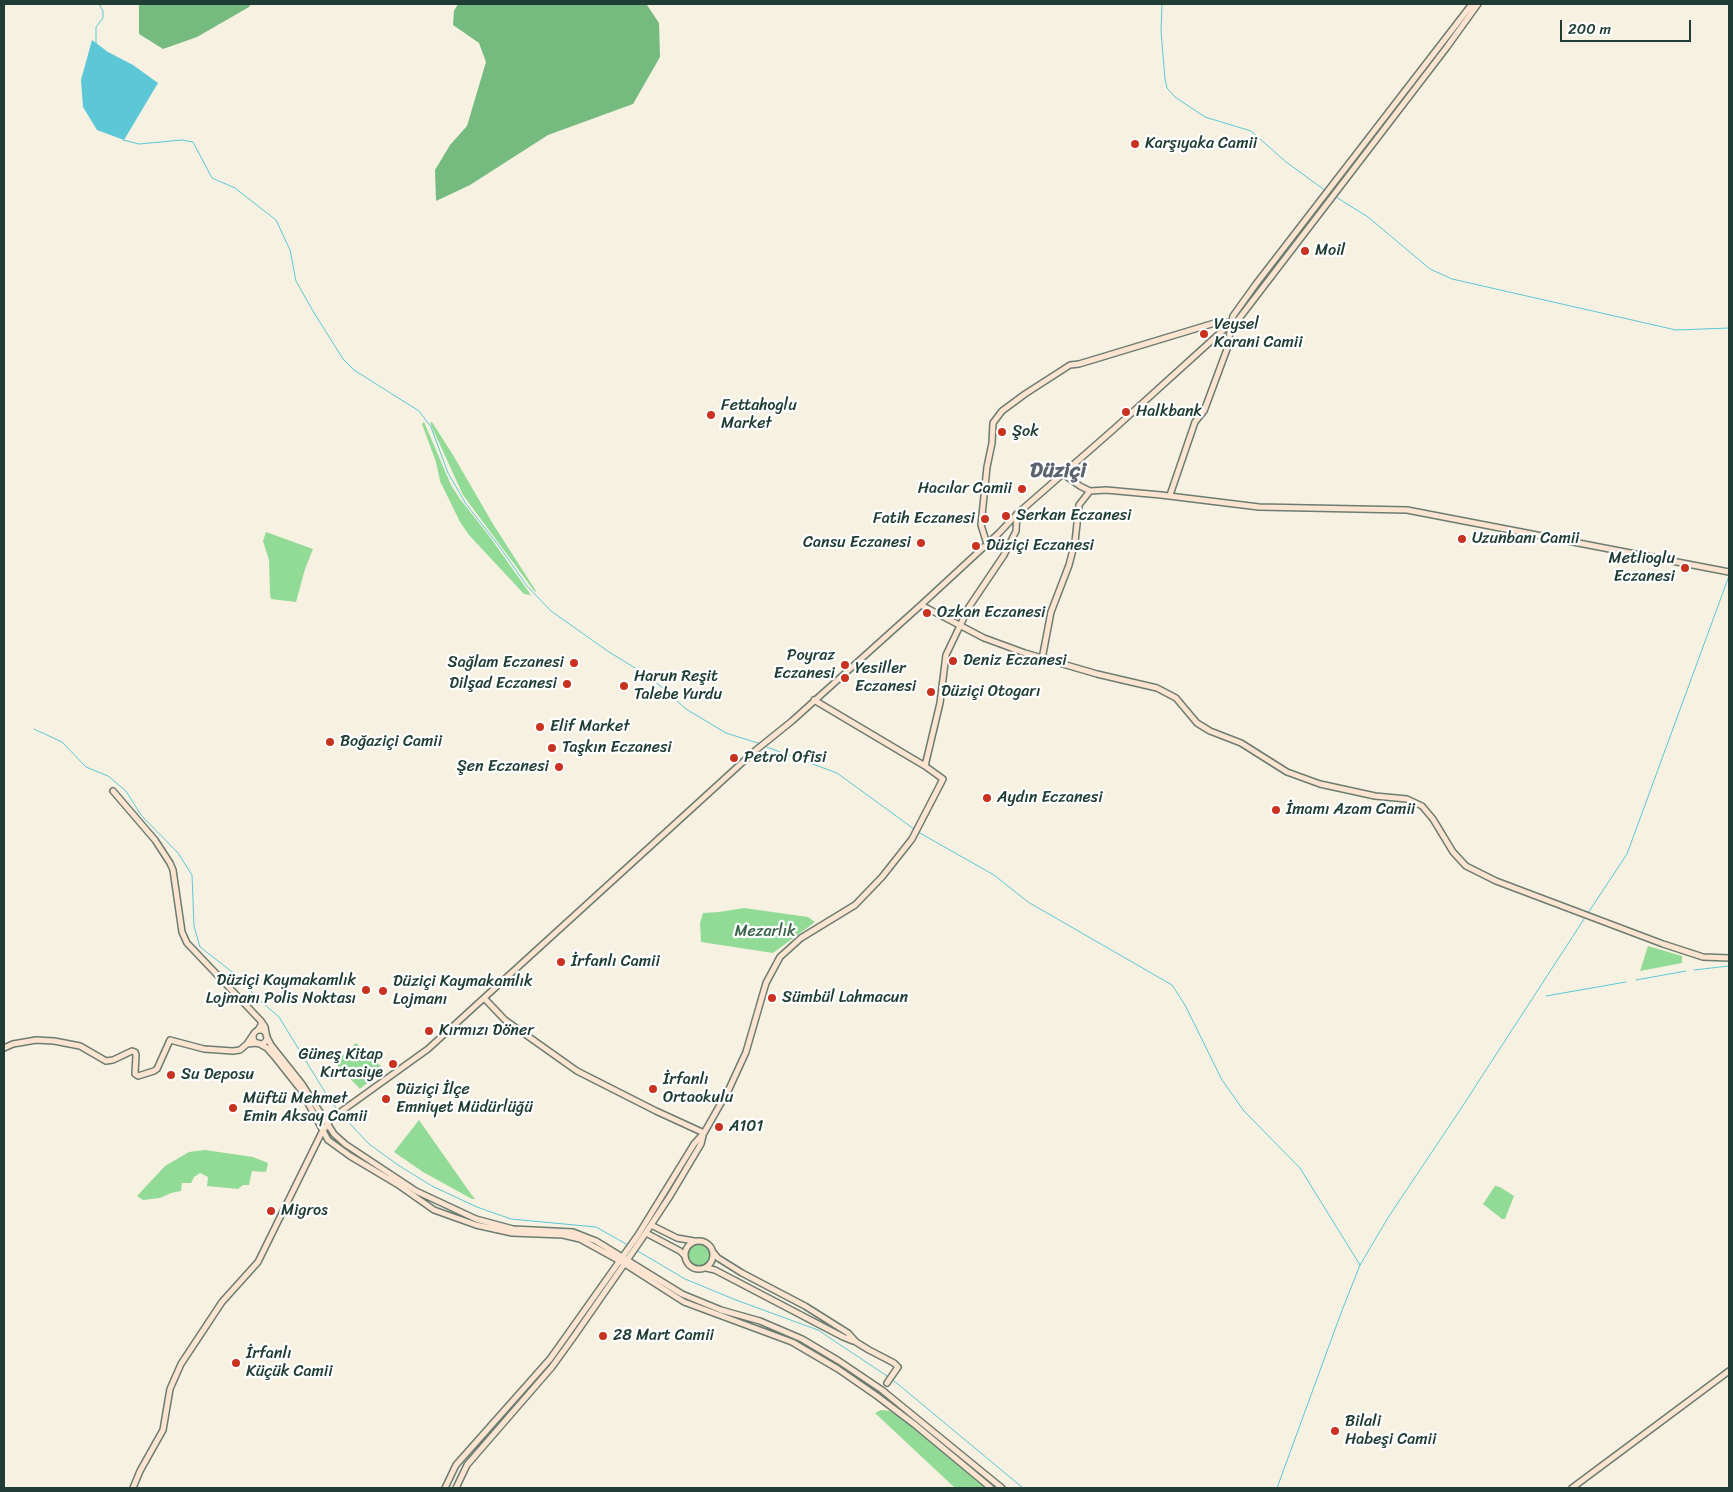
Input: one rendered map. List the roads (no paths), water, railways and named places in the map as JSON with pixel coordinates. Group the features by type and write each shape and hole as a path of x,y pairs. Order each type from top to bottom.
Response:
{"street":[{"path":"987,544 981,525 987,466 992,443 993,424 1002,411 1070,365 1079,364 1218,322 1238,320 1329,194 1472,4"},
{"path":"1329,194 1418,86 1478,4"},
{"path":"133,1488 140,1471 163,1430 170,1389 181,1364 222,1302 258,1262 322,1132 332,1118 422,1055 756,750 921,605 1017,514 1231,322"},
{"path":"1170,496 1195,422 1208,403 1227,349 1231,322"},
{"path":"1063,474 1080,486 1090,490 1170,496 1259,507 1407,510 1727,571"},
{"path":"1042,659 1051,612 1074,542 1079,505 1090,490"},
{"path":"925,766 940,704 946,655 969,607 1004,555 1016,531 1017,514"},
{"path":"921,605 984,638 1042,659 1156,688 1176,698 1197,723 1210,731 1241,743 1287,772 1320,784 1375,796 1407,800 1422,806 1453,852 1466,866 1496,881 1663,944 1703,957 1729,958"},
{"path":"456,1488 467,1465 552,1367 640,1238 694,1144 704,1133 729,1089 746,1052 766,983 780,957 801,938 855,905 882,877 920,826 943,779 925,766 814,700"},
{"path":"113,791 170,862 176,885 182,932 187,943 261,1021 271,1045 302,1084 334,1134 345,1144 416,1191 469,1216 513,1229 573,1232 596,1241 684,1302 792,1342 838,1368 914,1424 991,1488"},
{"path":"485,999 506,1020 577,1071 704,1133"},
{"path":"4,1048 13,1044 36,1040 54,1041 80,1046 106,1061 113,1060 132,1051 136,1055 135,1074 138,1076 154,1071 157,1068 170,1040 204,1049 240,1050 247,1044 261,1025 261,1021"},
{"path":"255,1033 262,1030 266,1034"},
{"path":"255,1033 254,1039 267,1048 301,1090 328,1140 350,1156 442,1213 476,1225 512,1233 571,1236 624,1260 682,1294 721,1310 760,1321 802,1340 825,1352 882,1390 1002,1488"},
{"path":"247,1044 264,1041 266,1034"},
{"path":"640,1238 646,1233 701,1144 704,1133"},
{"path":"651,1224 677,1238 704,1242 718,1258 827,1319 848,1333 856,1342"},
{"path":"646,1233 680,1251 685,1256 688,1265 692,1268 716,1270 894,1363 898,1367 887,1383"},
{"path":"685,1256 687,1247 694,1242"},
{"path":"706,1268 712,1261 713,1252"},
{"path":"445,1488 456,1465 550,1359 624,1260"},
{"path":"1572,1488 1729,1371"}],"water":[{"path":"92,40 158,83 124,140 97,130 83,107 81,80"}],"waterway":[{"path":"96,44 96,27 103,18 103,11 99,4"},
{"path":"1162,4 1161,31 1167,88 1175,97 1205,117 1251,131 1286,162 1326,191"},
{"path":"123,140 139,144 182,140 193,142 212,178 235,188 276,220 290,250 296,281 343,359 354,370 419,411 431,427 448,473 466,504 527,586 551,611 609,652 650,677 686,709 726,733 761,744"},
{"path":"1336,197 1368,217 1430,269 1452,279 1676,330 1729,328"},
{"path":"1588,913 1627,854 1729,576"},
{"path":"34,729 62,742 86,767 108,776 126,791 141,815 178,853 192,875 194,926 200,947 240,978 257,998 279,1017 331,1102 338,1110"},
{"path":"764,746 837,773 914,829"},
{"path":"918,832 994,875 1028,902 1172,985 1185,1005 1222,1080 1244,1111 1300,1168 1360,1265"},
{"path":"1277,1488 1360,1265 1389,1216 1586,916"},
{"path":"1694,970 1729,966"},
{"path":"1636,980 1686,971"},
{"path":"1546,996 1626,982"},
{"path":"340,1113 369,1144 398,1165 432,1186 477,1207 511,1219 596,1227 628,1245"},
{"path":"636,1250 685,1279 818,1330 890,1378"},
{"path":"893,1380 1023,1488"}],"place":[{"name":"Karşıyaka Camii","path":"1135,144"},
{"name":"Moil","path":"1305,251"},
{"name":"Veysel Karani Camii","path":"1204,334"},
{"name":"Halkbank","path":"1126,412"},
{"name":"Fettahoglu Market","path":"711,415"},
{"name":"Şok","path":"1002,432"},
{"name":"Hacılar Camii","path":"1022,489"},
{"name":"Serkan Eczanesi","path":"1006,516"},
{"name":"Fatih Eczanesi","path":"985,519"},
{"name":"Uzunbanı Camii","path":"1462,539"},
{"name":"Cansu Eczanesi","path":"921,543"},
{"name":"Düziçi Eczanesi","path":"976,546"},
{"name":"Metlioglu Eczanesi","path":"1685,568"},
{"name":"Ozkan Eczanesi","path":"927,613"},
{"name":"Deniz Eczanesi","path":"953,661"},
{"name":"Sağlam Eczanesi","path":"574,663"},
{"name":"Poyraz Eczanesi","path":"845,665"},
{"name":"Yesiller Eczanesi","path":"845,678"},
{"name":"Dilşad Eczanesi","path":"567,684"},
{"name":"Harun Reşit Talebe Yurdu","path":"624,686"},
{"name":"Düziçi Otogarı","path":"931,692"},
{"name":"Elif Market","path":"540,727"},
{"name":"Boğaziçi Camii","path":"330,742"},
{"name":"Taşkın Eczanesi","path":"552,748"},
{"name":"Petrol Ofisi","path":"734,758"},
{"name":"Şen Eczanesi","path":"559,767"},
{"name":"Aydın Eczanesi","path":"987,798"},
{"name":"İmamı Azam Camii","path":"1276,810"},
{"name":"İrfanlı Camii","path":"561,962"},
{"name":"Düziçi Kaymakamlık Lojmanı Polis Noktası","path":"366,990"},
{"name":"Düziçi Kaymakamlık Lojmanı","path":"383,991"},
{"name":"Sümbül Lahmacun","path":"772,998"},
{"name":"Kırmızı Döner","path":"429,1031"},
{"name":"Güneş Kitap Kırtasiye","path":"393,1064"},
{"name":"Su Deposu","path":"171,1075"},
{"name":"İrfanlı Ortaokulu","path":"653,1089"},
{"name":"Düziçi İlçe Emniyet Müdürlüğü","path":"386,1099"},
{"name":"Müftü Mehmet Emin Aksay Camii","path":"233,1108"},
{"name":"A101","path":"719,1127"},
{"name":"Migros","path":"271,1211"},
{"name":"28 Mart Camii","path":"603,1336"},
{"name":"İrfanlı Küçük Camii","path":"236,1363"},
{"name":"Bilali Habeşi Camii","path":"1335,1431"}],"district":[{"name":"Düziçi","path":"1058,472"}],"park label":[{"name":"Mezarlık","path":"765,932"}]}
